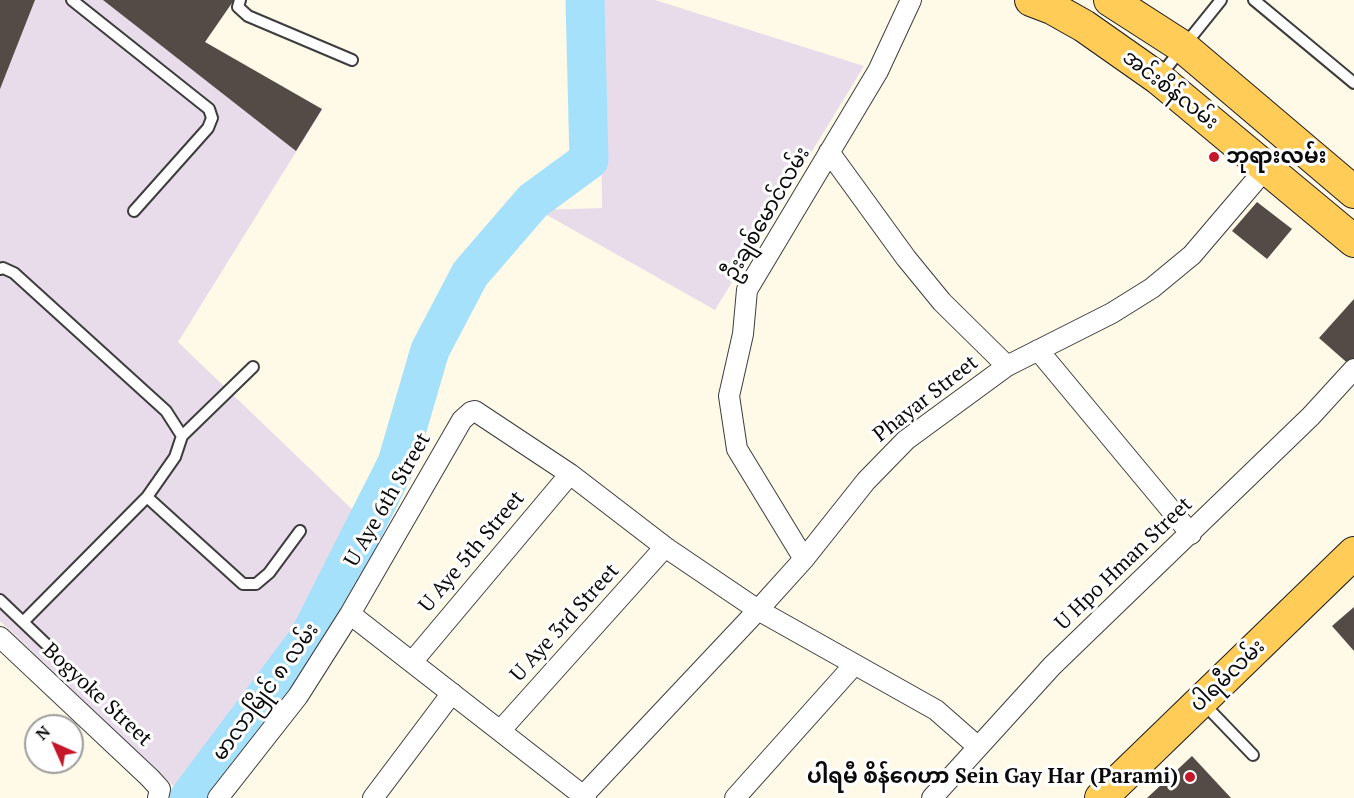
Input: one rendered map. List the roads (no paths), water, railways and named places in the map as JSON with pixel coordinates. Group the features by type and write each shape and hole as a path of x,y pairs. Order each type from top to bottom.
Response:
{"main road":[{"name":"အင်းစိန်လမ်း","path":"1031,0 1052,8 1084,26 1158,78 1354,241"},
{"name":"အင်းစိန်လမ်း","path":"1110,0 1183,47 1354,192"},
{"name":"ပါရမီလမ်း","path":"1101,798 1354,553"}],"street":[{"name":"ဦးချစ်မောင်လမ်း","path":"804,559 737,449 729,396 742,334 747,290 878,71 911,0"},
{"path":"829,152 906,258 942,302 1007,366"},
{"name":"Phayar Street","path":"584,797 804,559 866,481 906,440 1007,366 1112,313 1152,288 1191,255 1267,167"},
{"path":"1038,350 1191,534"},
{"name":"U Hpo Hman Street","path":"932,798 977,746 1068,651 1311,416 1354,369"},
{"name":"U Aye 6th Street","path":"350,614 438,460 462,420 471,412 480,413 570,474"},
{"path":"570,474 665,547 758,610 936,710 977,746"},
{"name":"U Aye 5th Street","path":"411,662 570,474"},
{"name":"U Aye 3rd Street","path":"500,731 665,547"},
{"path":"350,614 584,797"},
{"name":"မာလာမြိုင် ၈ လမ်း","path":"218,798 298,696 350,614"},
{"name":"Bogyoke Street","path":"0,637 159,794"},
{"path":"735,798 854,665"},
{"path":"373,798 452,693"}],"lane":[{"path":"72,0 209,109 212,118 208,128 134,211"},
{"path":"240,0 238,7 248,16 352,60"},
{"path":"1158,78 1221,0"},
{"path":"1254,0 1354,83"},
{"path":"0,270 3,268 14,273 166,411 182,436"},
{"path":"23,622 147,497 175,457 182,436 216,406 253,367"},
{"path":"147,497 243,584 256,584 269,573 300,531"},
{"path":"0,600 46,644"},
{"path":"1202,701 1253,755"}],"waterway":[{"path":"189,798 308,639 397,463 430,350 470,274 533,201 589,160 585,0"}],"place":[{"name":"ဘုရားလမ်း","path":"1214,157"},
{"name":"ပါရမီ စိန်ဂေဟာ Sein Gay Har (Parami)","path":"1190,777"}]}
